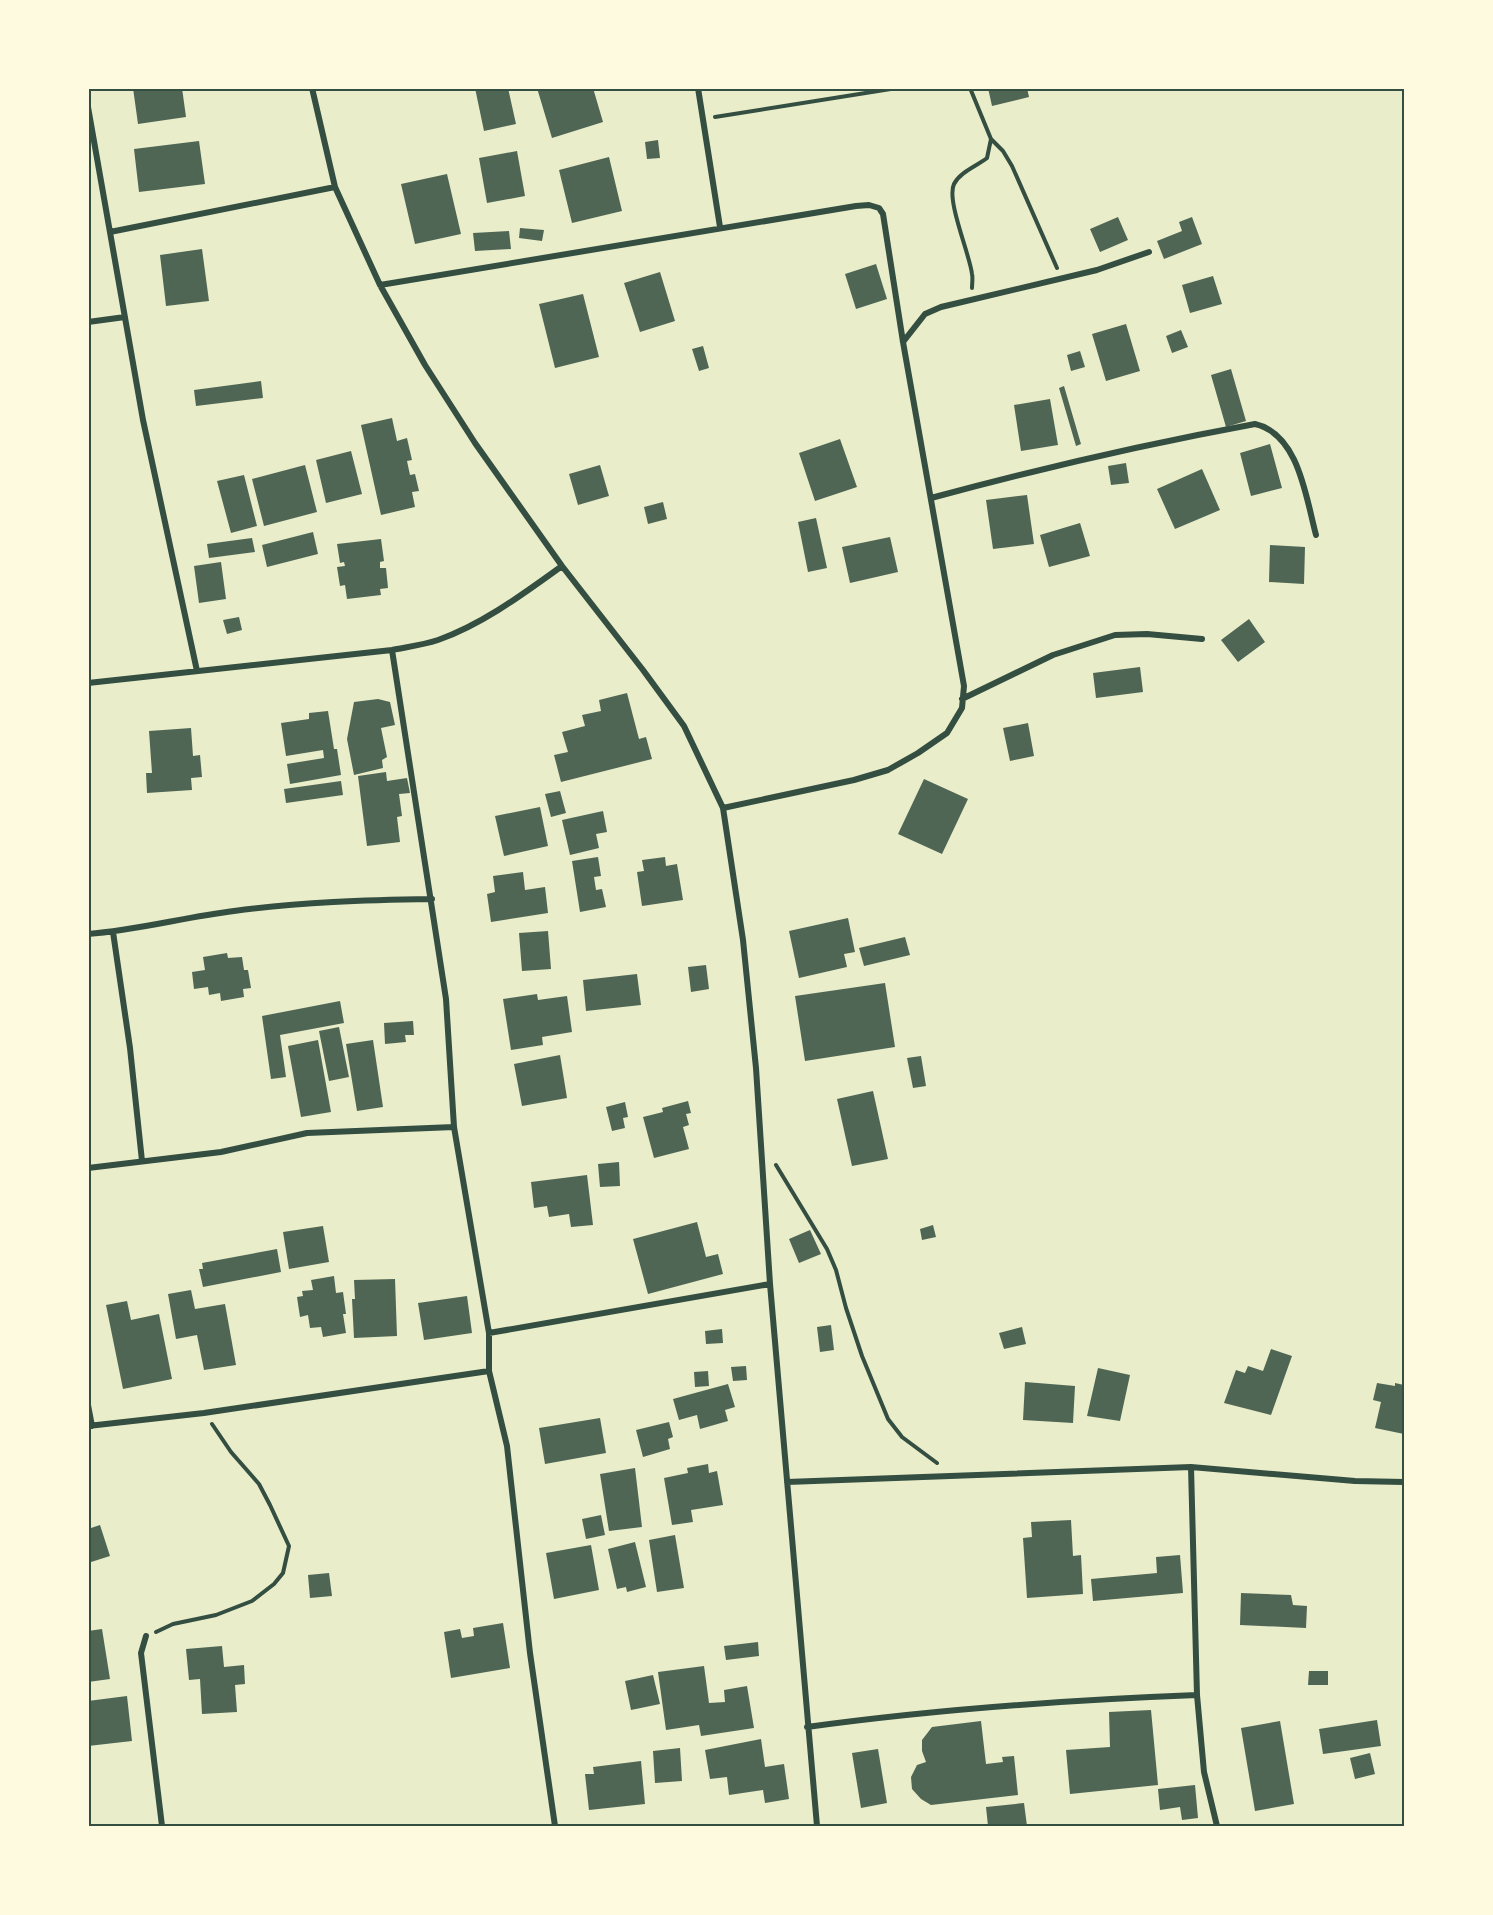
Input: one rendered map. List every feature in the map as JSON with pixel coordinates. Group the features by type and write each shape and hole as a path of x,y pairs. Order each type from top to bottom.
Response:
{"street":[{"path":"312,88 335,187 380,285 424,365 475,443 562,566 684,726 723,808 743,940 817,1827"},
{"path":"698,88 720,227"},
{"path":"88,107 143,420 197,671"},
{"path":"110,232 335,187"},
{"path":"380,285 856,206 869,205 879,208 883,214 903,342 964,686 962,708 947,733 888,770 854,780 723,808"},
{"path":"903,342 926,314 941,307 1097,270 1149,252"},
{"path":"88,322 125,317"},
{"path":"931,498 1046,468 1164,441 1255,424 1266,426 1275,432 1289,449 1301,478 1316,535"},
{"path":"88,683 392,650 437,640 470,626 516,599 562,566"},
{"path":"962,699 1053,655 1115,635 1147,634 1202,639"},
{"path":"392,650 446,999 454,1127 489,1333 489,1371 507,1446 530,1653 555,1827"},
{"path":"88,934 113,932 233,911 326,901 432,899"},
{"path":"113,932 130,1048 142,1161"},
{"path":"88,1168 221,1152 307,1133 454,1127"},
{"path":"489,1333 770,1284"},
{"path":"88,1405 90,1426 204,1413 489,1371"},
{"path":"787,1482 1191,1467 1355,1481 1404,1482"},
{"path":"1191,1467 1197,1695 1204,1772 1217,1827"},
{"path":"146,1636 141,1653 162,1827"},
{"path":"807,1727 991,1705 1197,1695"}],"path":[{"path":"702,119 897,88"},
{"path":"970,88 991,139 1012,166 1062,279"},
{"path":"972,299 972,273 962,242 952,190 955,182 963,174 987,159 991,139"},
{"path":"760,1138 826,1249 836,1270 862,1356 888,1419 902,1437 952,1475"},
{"path":"146,1636 172,1624 216,1615 252,1601 274,1584 283,1573 289,1546 270,1505 259,1484 231,1452 204,1413"}],"building":[{"path":"133,88 182,88 186,117 138,124"},
{"path":"475,88 508,88 516,124 484,131"},
{"path":"537,88 593,88 603,122 552,138"},
{"path":"988,88 1027,88 1029,97 992,106"},
{"path":"658,140 660,158 647,159 645,142"},
{"path":"199,141 205,184 139,192 134,149"},
{"path":"517,151 525,196 487,203 479,158"},
{"path":"609,157 622,211 572,223 559,170"},
{"path":"447,174 461,234 415,244 401,184"},
{"path":"1118,217 1128,240 1100,252 1090,229"},
{"path":"1192,217 1202,244 1164,259 1157,241 1182,231 1179,222"},
{"path":"520,228 544,230 542,241 519,238"},
{"path":"509,231 511,249 475,251 473,233"},
{"path":"202,249 209,301 166,306 160,255"},
{"path":"876,264 887,299 856,309 845,274"},
{"path":"660,272 675,321 640,332 624,283"},
{"path":"1213,276 1222,304 1190,313 1182,285"},
{"path":"583,294 599,357 555,368 539,304"},
{"path":"1126,324 1140,371 1106,381 1092,334"},
{"path":"1181,330 1188,347 1172,353 1166,336"},
{"path":"703,346 709,368 699,371 692,349"},
{"path":"1080,351 1085,367 1071,371 1067,355"},
{"path":"1231,369 1246,421 1226,427 1211,375"},
{"path":"261,381 263,398 196,406 194,390"},
{"path":"1064,386 1081,444 1076,446 1059,388"},
{"path":"1050,399 1058,445 1021,451 1014,405"},
{"path":"392,418 397,441 407,438 412,460 407,461 410,475 415,474 419,491 412,492 415,507 381,515 361,425"},
{"path":"840,439 857,487 815,501 799,453"},
{"path":"1270,444 1282,488 1251,496 1240,453"},
{"path":"351,451 362,494 326,503 316,460"},
{"path":"1126,463 1129,483 1111,485 1108,466"},
{"path":"305,465 317,512 264,526 252,479"},
{"path":"600,465 609,496 578,505 569,474"},
{"path":"1202,469 1220,510 1175,529 1157,489"},
{"path":"244,475 257,526 231,533 217,481"},
{"path":"1027,495 1034,544 993,549 986,500"},
{"path":"663,502 667,519 648,524 644,507"},
{"path":"816,518 827,568 808,572 798,522"},
{"path":"1080,523 1090,556 1049,567 1040,535"},
{"path":"313,532 318,554 267,567 262,545"},
{"path":"890,537 898,572 850,583 842,547"},
{"path":"252,538 255,552 209,558 207,544"},
{"path":"381,539 384,561 380,562 380,568 386,568 388,588 380,589 381,595 347,599 345,585 340,586 337,567 345,566 344,562 340,563 337,544"},
{"path":"1270,545 1305,547 1304,584 1269,582"},
{"path":"221,562 226,599 199,603 194,566"},
{"path":"239,617 242,630 227,634 223,620"},
{"path":"1249,619 1265,642 1238,662 1221,640"},
{"path":"1140,667 1143,692 1096,698 1093,673"},
{"path":"627,693 639,739 646,737 652,759 561,782 554,755 568,752 562,732 585,726 582,715 601,711 599,700"},
{"path":"378,699 390,702 395,725 381,728 387,757 382,760 383,768 354,775 347,739 354,702"},
{"path":"328,711 341,775 290,784 287,764 324,758 323,750 286,756 281,723 309,719 309,713"},
{"path":"1028,723 1034,756 1010,761 1003,728"},
{"path":"191,728 193,756 200,755 202,777 191,778 192,790 147,793 146,773 152,773 149,731"},
{"path":"386,772 387,781 407,778 410,793 399,794 402,816 397,817 400,842 367,846 358,776"},
{"path":"924,779 968,799 942,854 898,834"},
{"path":"341,781 343,795 286,803 284,789"},
{"path":"560,791 566,813 551,817 545,794"},
{"path":"540,807 548,846 504,856 495,816"},
{"path":"603,811 607,832 596,834 599,848 570,855 562,820"},
{"path":"598,857 601,876 594,877 596,890 602,889 606,907 580,912 572,861"},
{"path":"665,857 666,866 677,864 683,900 642,906 637,872 644,871 642,860"},
{"path":"523,872 525,890 545,887 548,913 491,922 487,894 495,892 493,876"},
{"path":"848,918 855,952 844,954 847,967 799,978 789,931"},
{"path":"548,931 551,969 522,971 519,933"},
{"path":"905,937 910,955 864,966 859,948"},
{"path":"227,953 228,958 242,957 244,970 248,970 251,988 243,989 244,997 221,1001 220,993 209,995 208,987 194,989 192,972 205,970 203,957"},
{"path":"706,965 709,989 691,992 688,967"},
{"path":"637,974 641,1005 586,1011 583,980"},
{"path":"885,983 895,1047 805,1061 795,996"},
{"path":"537,994 538,1000 567,996 572,1032 542,1037 543,1045 511,1050 503,999"},
{"path":"340,1001 344,1023 280,1035 286,1077 271,1079 262,1016"},
{"path":"413,1021 414,1035 405,1035 406,1042 385,1044 384,1023"},
{"path":"339,1027 349,1077 329,1081 319,1031"},
{"path":"318,1040 331,1112 301,1117 288,1046"},
{"path":"373,1040 383,1107 357,1111 346,1044"},
{"path":"560,1055 567,1098 522,1106 514,1064"},
{"path":"921,1056 926,1086 913,1088 907,1058"},
{"path":"873,1091 888,1159 852,1166 837,1099"},
{"path":"688,1101 691,1113 686,1114 689,1125 683,1127 689,1149 654,1158 643,1117 663,1112 662,1108"},
{"path":"625,1102 628,1117 623,1118 625,1128 612,1131 606,1107"},
{"path":"619,1162 620,1186 600,1187 598,1164"},
{"path":"587,1175 593,1225 571,1227 569,1214 549,1217 547,1206 534,1208 531,1182"},
{"path":"697,1222 706,1257 718,1254 723,1274 648,1294 633,1239"},
{"path":"933,1225 936,1237 922,1240 920,1229"},
{"path":"323,1226 329,1262 289,1269 283,1232"},
{"path":"810,1230 821,1254 799,1263 789,1239"},
{"path":"277,1249 281,1272 203,1287 199,1269 203,1269 202,1263"},
{"path":"334,1276 336,1293 343,1292 346,1333 323,1337 321,1327 310,1328 308,1315 300,1317 297,1297 303,1296 302,1291 313,1290 311,1280"},
{"path":"395,1279 397,1336 354,1338 352,1299 355,1299 354,1280"},
{"path":"191,1290 195,1309 225,1304 236,1365 204,1370 197,1335 176,1339 168,1294"},
{"path":"467,1296 472,1333 424,1340 418,1303"},
{"path":"127,1301 131,1320 159,1314 172,1379 123,1389 106,1305"},
{"path":"831,1325 834,1350 820,1352 817,1327"},
{"path":"1022,1327 1026,1344 1004,1349 999,1333"},
{"path":"722,1329 723,1343 706,1344 705,1331"},
{"path":"1271,1349 1292,1356 1271,1415 1224,1403 1236,1370 1245,1373 1248,1366 1263,1371"},
{"path":"746,1366 747,1380 733,1381 731,1367"},
{"path":"1098,1368 1130,1375 1120,1421 1087,1416"},
{"path":"708,1371 709,1386 695,1387 694,1372"},
{"path":"1025,1382 1075,1386 1073,1423 1023,1420"},
{"path":"1377,1383 1404,1385 1404,1434 1375,1428 1381,1402 1373,1400"},
{"path":"728,1384 735,1407 725,1410 728,1421 700,1429 697,1415 679,1420 673,1399"},
{"path":"600,1418 606,1453 545,1464 539,1428"},
{"path":"669,1422 673,1437 668,1439 670,1449 643,1457 636,1430"},
{"path":"708,1464 709,1473 717,1471 723,1505 691,1510 693,1522 672,1525 664,1478 688,1473 687,1468"},
{"path":"635,1468 642,1527 609,1531 600,1474"},
{"path":"601,1515 605,1535 586,1539 582,1519"},
{"path":"1071,1520 1073,1556 1081,1555 1083,1594 1027,1598 1023,1538 1032,1537 1031,1522"},
{"path":"100,1525 110,1556 88,1563 88,1529"},
{"path":"675,1535 684,1588 657,1592 649,1540"},
{"path":"635,1542 646,1587 627,1592 626,1587 617,1589 608,1549"},
{"path":"591,1545 599,1590 554,1599 546,1553"},
{"path":"1180,1555 1183,1593 1093,1601 1091,1579 1157,1573 1156,1557"},
{"path":"329,1573 332,1596 310,1598 308,1575"},
{"path":"1241,1593 1291,1595 1293,1605 1307,1606 1306,1628 1240,1625"},
{"path":"503,1623 510,1668 451,1678 444,1632 460,1629 462,1638 474,1636 473,1628"},
{"path":"102,1629 110,1679 88,1682 88,1631"},
{"path":"758,1642 759,1656 726,1660 724,1646"},
{"path":"222,1646 224,1667 244,1665 245,1684 235,1685 237,1712 202,1714 200,1679 189,1680 186,1649"},
{"path":"704,1666 709,1703 725,1702 724,1690 747,1686 754,1728 701,1736 699,1725 666,1730 658,1672"},
{"path":"1309,1671 1328,1671 1328,1685 1308,1685"},
{"path":"653,1675 660,1704 631,1710 625,1681"},
{"path":"127,1696 132,1741 88,1746 88,1701"},
{"path":"1151,1710 1158,1785 1070,1794 1066,1750 1110,1747 1109,1712"},
{"path":"1377,1720 1381,1746 1323,1754 1319,1729"},
{"path":"981,1721 986,1764 1003,1762 1002,1757 1014,1756 1018,1795 931,1805 921,1799 912,1789 911,1777 917,1765 926,1762 922,1751 922,1740 932,1727"},
{"path":"1280,1721 1294,1804 1255,1811 1241,1728"},
{"path":"761,1739 765,1767 784,1764 789,1799 765,1803 763,1790 729,1795 727,1777 710,1779 705,1750"},
{"path":"680,1748 682,1781 655,1783 653,1751"},
{"path":"878,1749 887,1803 861,1808 852,1753"},
{"path":"1370,1753 1375,1774 1355,1779 1350,1758"},
{"path":"641,1761 645,1804 589,1810 585,1774 594,1774 593,1767"},
{"path":"1195,1785 1198,1818 1182,1820 1180,1807 1160,1810 1158,1789"},
{"path":"1024,1803 1027,1826 988,1826 986,1807"}]}
